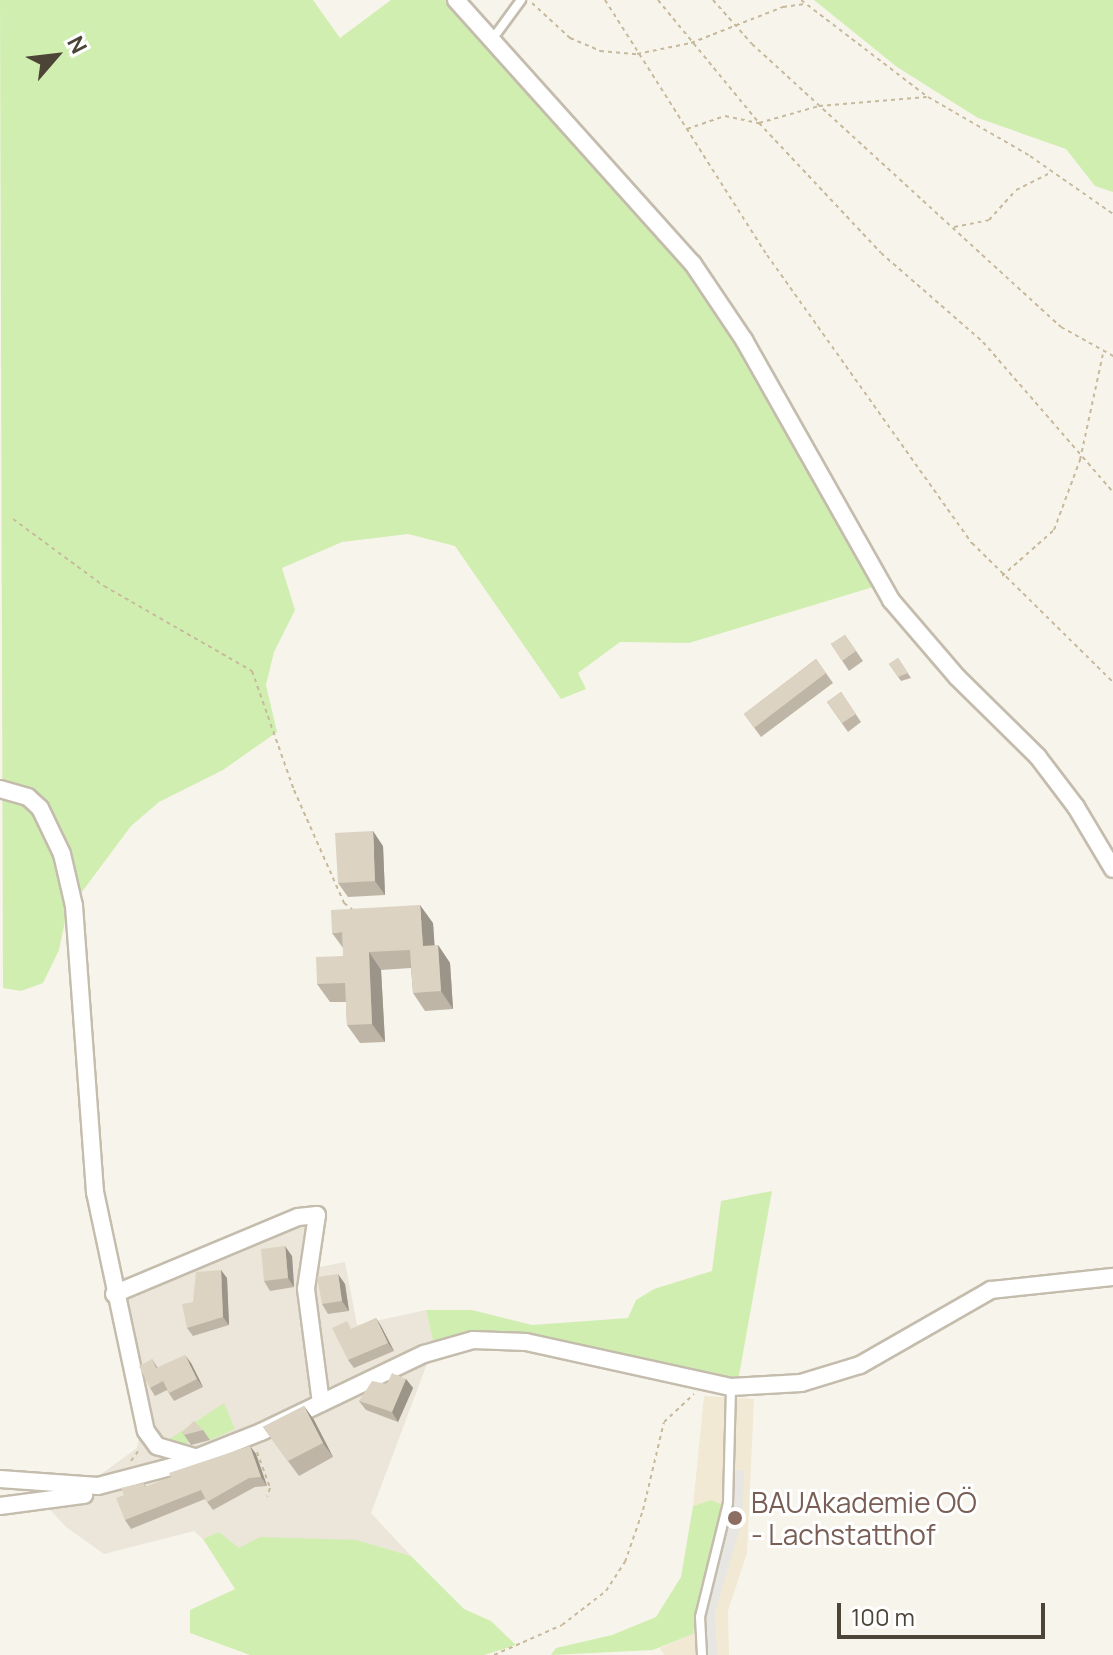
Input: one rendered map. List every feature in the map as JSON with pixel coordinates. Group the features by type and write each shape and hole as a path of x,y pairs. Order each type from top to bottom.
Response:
{"street":[{"path":"456,0 490,42 693,264 744,340 884,590 957,677 1045,766 1113,869"},
{"path":"0,789 28,797 40,808 62,854 74,906 84,998 89,1143 114,1294 146,1431 157,1446 198,1458"},
{"path":"114,1294 298,1217 317,1215 306,1289 321,1403"},
{"path":"0,1506 85,1495 98,1486 198,1458 424,1354 473,1340 554,1347 731,1387 830,1378 889,1350 956,1306 991,1290 1113,1277"},
{"path":"0,1479 98,1486"}],"lane":[{"path":"490,42 521,0"},
{"path":"702,1655 700,1617 728,1503 731,1387"}],"path":[{"path":"529,0 570,38 600,51 637,54 691,43 806,4"},
{"path":"605,0 686,130 921,473 1002,576 1113,682"},
{"path":"658,0 759,123 881,253 983,342 1080,460 1113,492"},
{"path":"713,0 819,106 1061,327 1113,356"},
{"path":"801,0 928,97 1053,172 1113,214"},
{"path":"686,130 725,116 759,123 819,106 928,97"},
{"path":"954,227 989,220 1016,190 1053,172"},
{"path":"1002,576 1054,530 1080,460 1104,352"},
{"path":"13,519 104,586 252,671 294,790 344,903 352,909"},
{"path":"494,1655 562,1625 606,1591 625,1562 639,1523 664,1422 708,1383"},
{"path":"131,1462 146,1431"},
{"path":"257,1453 270,1488 267,1497"}],"shaded area":[{"path":"317,1215 315,1268 345,1262 357,1325 426,1310 434,1345 371,1513 411,1556 357,1540 239,1549 219,1532 203,1539 194,1531 104,1554 66,1527 42,1501 93,1480 137,1448 140,1431 115,1297"},
{"name":"BAUAkademie OÖ - Lachstatthof","path":"704,1396 754,1399 747,1553 728,1611 729,1655 664,1655 660,1648 693,1634 701,1585 722,1529 711,1500 693,1506"},
{"path":"734,1470 744,1471 742,1522 715,1612 717,1655 704,1655 703,1611 731,1514"}],"green space":[{"path":"0,0 313,0 340,38 391,0 450,0 703,287 873,587 689,643 620,642 578,673 586,689 561,699 455,546 408,534 342,542 282,568 295,610 274,652 266,685 277,732 223,770 159,802 131,826 67,912 59,950 43,983 21,991 3,988"},
{"path":"814,0 1113,0 1113,192 1095,186 1066,149 978,118 897,67"},
{"path":"772,1191 738,1381 544,1341 434,1345 426,1310 472,1310 532,1325 628,1318 636,1300 654,1289 712,1271 721,1201"},
{"path":"224,1403 235,1429 210,1440 200,1431 187,1443 192,1451 165,1442"},
{"path":"711,1500 723,1505 722,1529 701,1585 693,1634 653,1650 551,1655 556,1648 612,1635 656,1617 681,1577 693,1506"},
{"path":"219,1532 239,1548 260,1537 357,1540 411,1556 464,1609 491,1621 516,1645 484,1655 250,1655 190,1633 190,1610 235,1589 203,1539"}],"building":[{"path":"845,635 856,651 842,661 831,644"},
{"path":"898,658 908,673 898,677 889,664"},
{"path":"816,659 826,673 754,728 744,714"},
{"path":"841,692 856,714 842,723 827,702"},
{"path":"373,831 375,881 338,883 335,833"},
{"path":"420,905 423,946 438,945 441,991 413,993 410,950 369,952 372,1024 347,1025 345,983 317,984 316,957 343,956 342,932 332,933 331,910"},
{"path":"285,1246 288,1278 264,1281 261,1249"},
{"path":"221,1270 223,1317 187,1328 182,1304 193,1302 196,1272"},
{"path":"338,1274 342,1301 322,1304 317,1277"},
{"path":"376,1318 388,1343 348,1360 332,1328 347,1321 351,1329"},
{"path":"185,1355 197,1379 169,1393 163,1381 150,1388 139,1366 152,1359 156,1368"},
{"path":"392,1373 406,1379 392,1412 359,1401 372,1381 387,1384"},
{"path":"304,1406 323,1443 288,1461 263,1427"},
{"path":"194,1421 203,1430 184,1435 182,1432"},
{"path":"250,1446 261,1477 249,1478 207,1502 201,1490 125,1520 116,1498 124,1495 121,1488 144,1483 145,1487 171,1477 169,1473"}],"place":[{"name":"BAUAkademie OÖ - Lachstatthof","path":"735,1518"}]}
